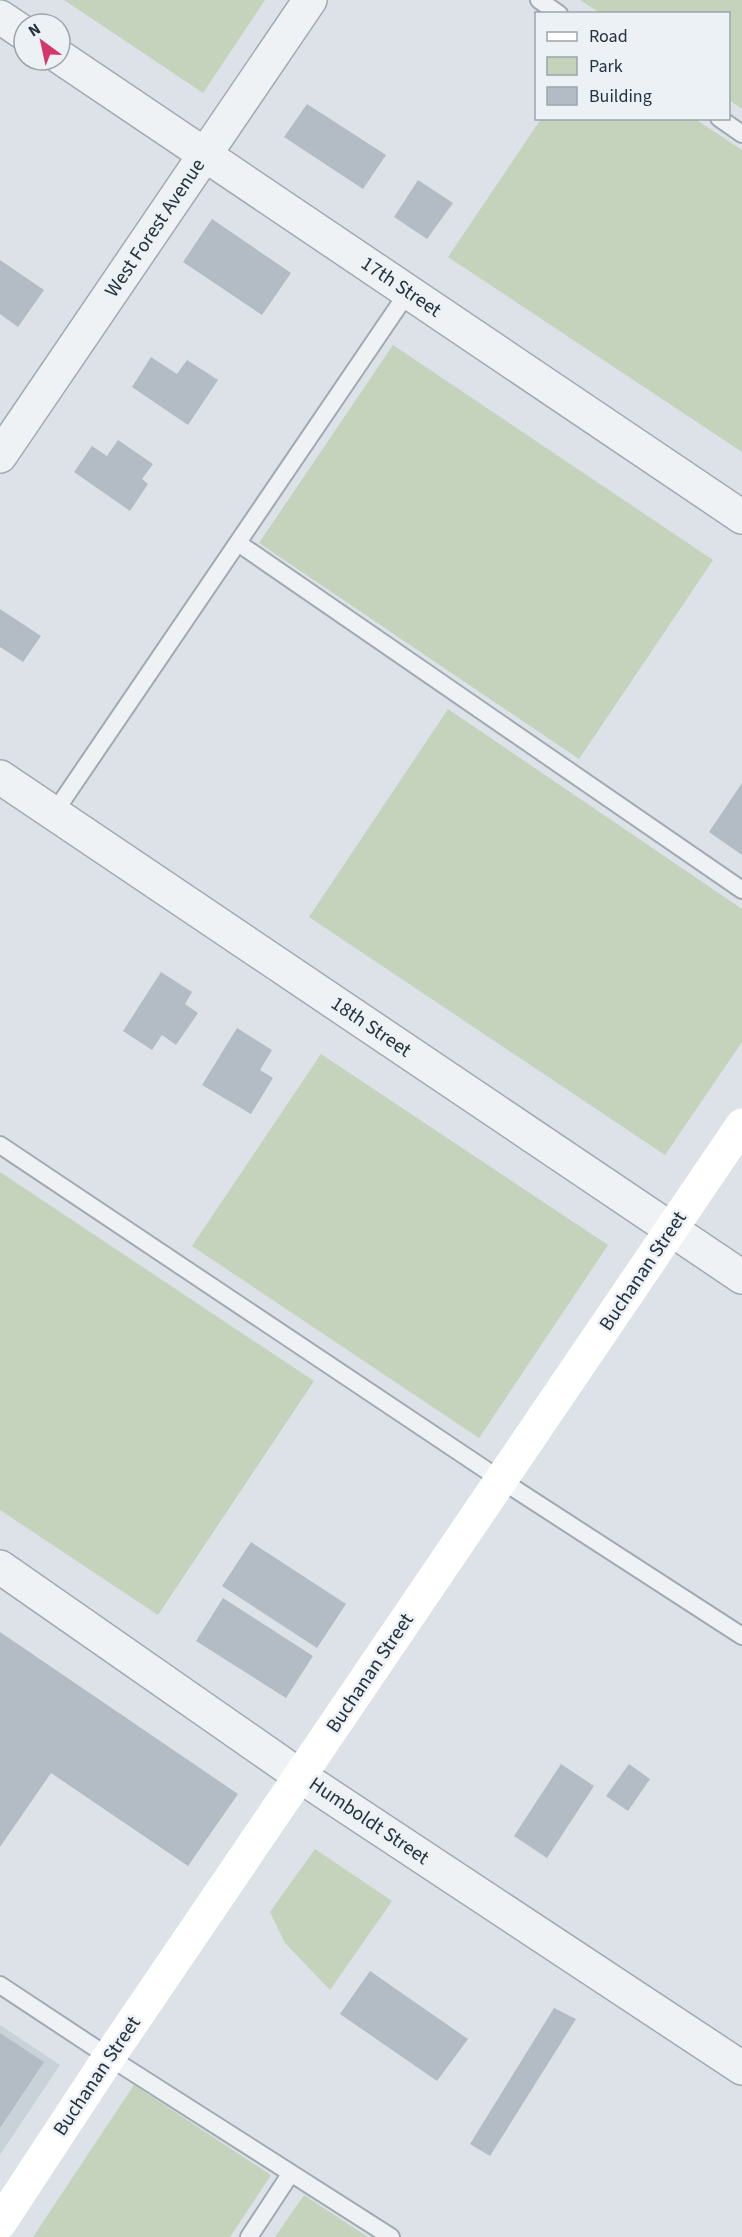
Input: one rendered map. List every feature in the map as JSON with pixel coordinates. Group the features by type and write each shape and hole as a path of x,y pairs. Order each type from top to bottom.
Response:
{"street":[{"name":"West Forest Avenue","path":"0,456 310,0"},
{"name":"17th Street","path":"72,65 742,517"},
{"name":"18th Street","path":"0,777 742,1277"},
{"name":"Buchanan Street","path":"0,2223 109,2057 742,1125"},
{"name":"Humboldt Street","path":"0,1567 300,1776 742,2068"}],"lane":[{"path":"539,0 557,12"},
{"path":"722,120 742,134"},
{"path":"54,813 408,292"},
{"path":"238,543 742,890"},
{"path":"0,1145 501,1480 742,1636"},
{"path":"0,1985 391,2237"},
{"path":"249,2237 291,2173"}],"shaded area":[{"path":"0,2025 60,2065 0,2155"}],"green space":[{"path":"64,0 265,0 203,93"},
{"path":"580,0 742,0 742,109 730,101 730,12 598,12"},
{"path":"540,120 697,120 742,150 742,452 448,257"},
{"path":"393,345 713,560 579,759 259,543"},
{"path":"448,709 742,909 742,1042 665,1155 309,917"},
{"path":"321,1054 608,1245 479,1438 192,1246"},
{"path":"0,1172 314,1381 158,1615 0,1510"},
{"path":"315,1849 392,1901 330,1990 285,1943 270,1912"},
{"path":"134,2085 271,2175 230,2237 33,2237"},
{"path":"304,2195 368,2237 275,2237"}],"building":[{"path":"307,104 386,155 363,189 284,137"},
{"path":"418,180 453,203 427,239 394,217"},
{"path":"212,219 291,273 262,315 183,262"},
{"path":"0,260 44,290 18,327 0,314"},
{"path":"151,357 177,374 187,360 218,380 188,425 132,387"},
{"path":"118,440 153,464 142,479 148,484 130,511 74,472 92,446 107,456"},
{"path":"0,609 41,636 23,662 0,647"},
{"path":"742,783 742,855 709,832"},
{"path":"161,972 192,992 185,1004 198,1013 176,1045 162,1035 152,1050 123,1031"},
{"path":"237,1028 272,1050 260,1070 273,1078 251,1114 202,1085"},
{"path":"251,1542 346,1604 317,1648 222,1586"},
{"path":"223,1598 313,1656 286,1698 196,1641"},
{"path":"0,1632 238,1794 188,1866 51,1773 0,1847"},
{"path":"561,1764 594,1786 547,1858 514,1836"},
{"path":"629,1764 650,1779 628,1811 606,1796"},
{"path":"370,1971 468,2039 437,2081 340,2014"},
{"path":"554,2008 576,2019 490,2156 470,2144"},
{"path":"0,2033 44,2062 0,2128"}]}
